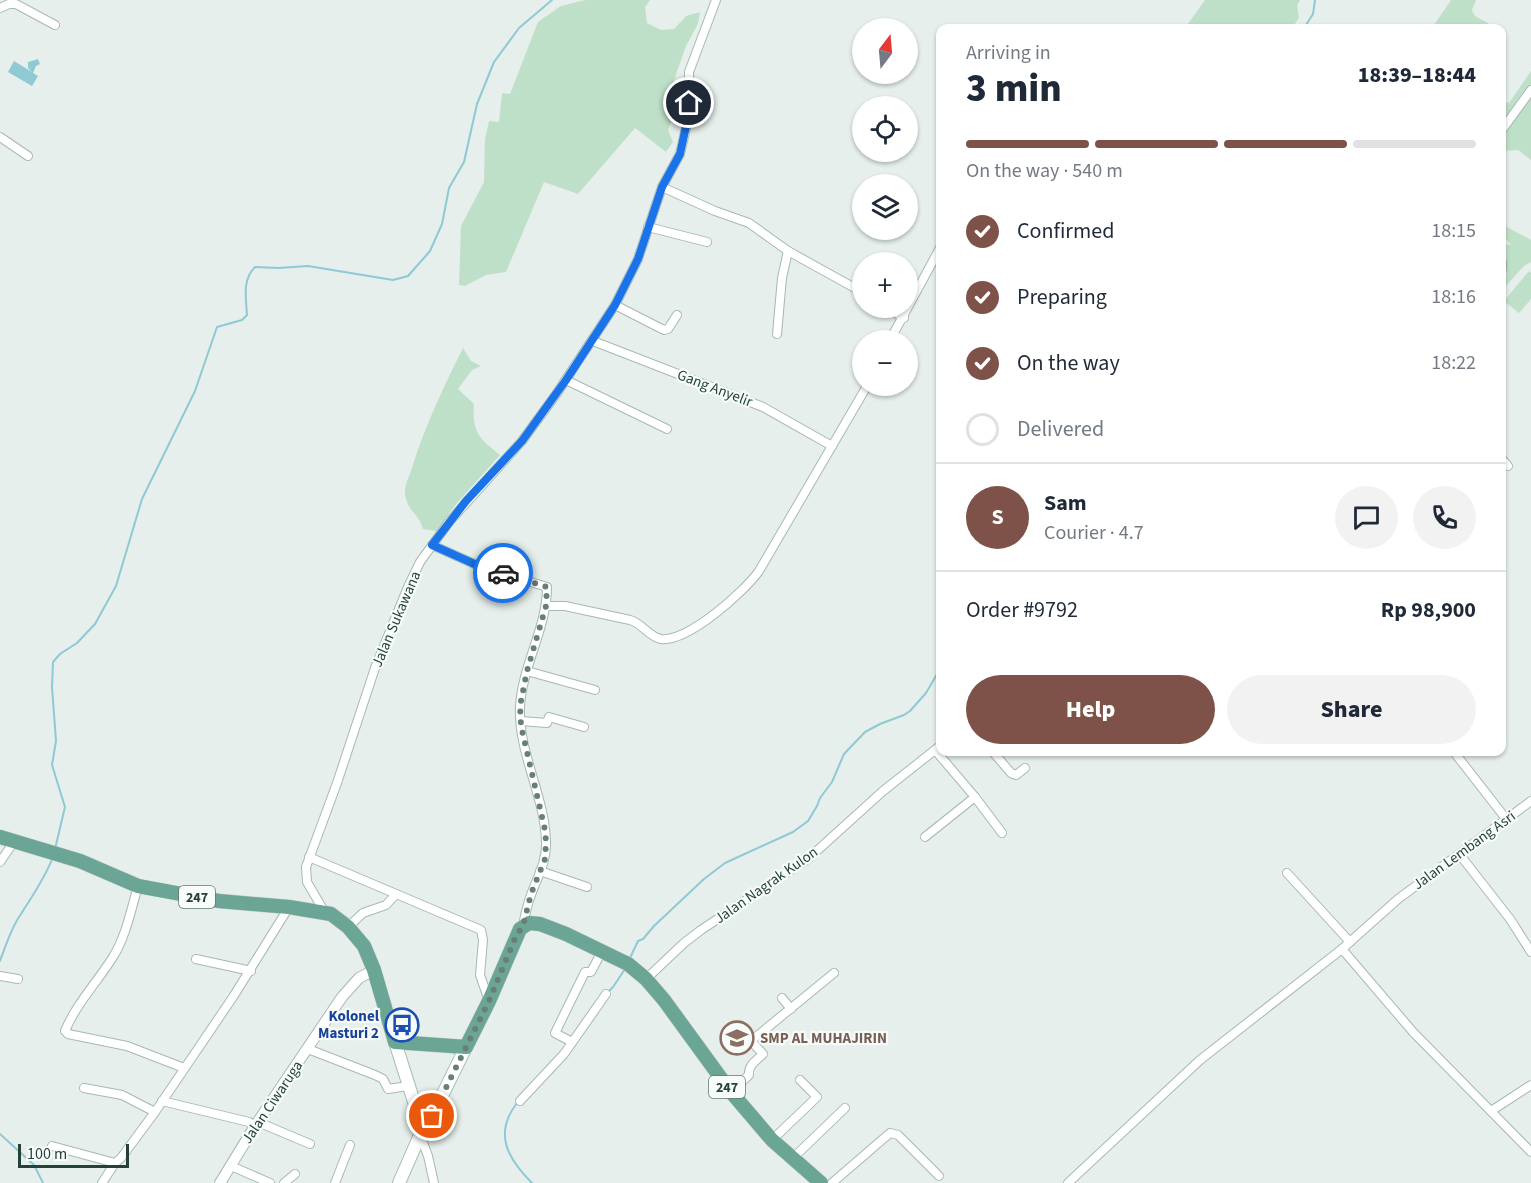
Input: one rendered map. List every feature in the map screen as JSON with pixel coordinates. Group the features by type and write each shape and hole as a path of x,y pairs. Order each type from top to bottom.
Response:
{"main road":[{"name":"247","path":"0,837 80,861 138,886 219,901 324,911 331,914 348,927 364,946 374,970 395,1042"},
{"name":"247","path":"523,926 530,923 540,924 628,964 646,979 676,1015 731,1092 772,1140 821,1183"},
{"path":"399,1183 421,1131 434,1113 489,1001 516,936 523,926"},
{"path":"421,1131 395,1042 466,1047"}],"street":[{"name":"Jalan Sukawana","path":"324,911 306,879 306,867 337,783 378,659 413,575 432,545 466,501 522,441 593,341 615,305 638,259 662,187 674,166 682,145 689,115 689,72 716,0"},
{"path":"0,8 16,4 55,25"},
{"path":"1506,124 1531,90"},
{"path":"0,137 28,156"},
{"path":"662,187 707,208 749,223 788,251 852,286"},
{"path":"648,227 707,242"},
{"path":"777,334 782,278 788,251"},
{"path":"918,291 936,256"},
{"path":"615,305 664,330 668,329 677,315"},
{"path":"896,330 904,318"},
{"name":"Gang Anyelir","path":"593,341 763,407 832,446"},
{"path":"566,380 667,429"},
{"path":"546,606 565,606 633,621 660,639 685,633 712,615 750,583 784,531 861,396"},
{"path":"432,545 479,566 546,586 546,606 527,671 520,706 521,721 546,836 546,851 528,902 523,926"},
{"path":"527,671 595,690"},
{"path":"521,721 547,723 549,717 584,727"},
{"name":"Jalan Nagrak Kulon","path":"646,979 701,930 809,858 877,797 936,750"},
{"path":"944,756 1002,833"},
{"path":"996,756 1011,773 1016,775 1025,768"},
{"path":"1457,756 1507,820"},
{"path":"925,837 975,797"},
{"name":"Jalan Lembang Asri","path":"1068,1183 1200,1060 1342,949 1398,899 1531,801"},
{"path":"0,862 14,842"},
{"path":"1460,855 1510,919 1531,952"},
{"path":"309,857 483,931 480,975 489,1001"},
{"path":"540,871 587,887"},
{"path":"1287,873 1350,942"},
{"path":"138,886 118,949 77,1009 65,1031 68,1034 127,1046 184,1068"},
{"path":"348,927 363,913 386,905 396,894"},
{"path":"102,1183 155,1112 250,971 289,907"},
{"path":"1342,949 1413,1032 1531,1152"},
{"path":"572,1042 555,1033 585,972 591,972 602,951"},
{"path":"196,959 250,971"},
{"name":"Jalan Ciwaruga","path":"220,1183 256,1124 349,988 359,978 374,970"},
{"path":"731,1092 749,1075 749,1068 763,1054 751,1041 834,973"},
{"path":"0,976 18,979"},
{"path":"520,1101 564,1054 606,994"},
{"path":"782,998 791,1009"},
{"path":"308,1049 383,1079 388,1089 408,1086"},
{"path":"772,1140 817,1097 800,1080"},
{"path":"1491,1112 1531,1085"},
{"path":"84,1088 122,1095 155,1112"},
{"path":"162,1101 256,1124 310,1144"},
{"path":"792,1159 845,1108"},
{"path":"421,1131 434,1183"},
{"path":"832,1183 890,1133 898,1135 939,1176"},
{"path":"335,1183 350,1144"},
{"path":"52,1146 115,1163"},
{"path":"231,1166 270,1183"},
{"path":"284,1183 295,1174"}],"green space":[{"path":"585,0 650,0 645,7 647,23 661,30 674,29 686,16 700,12 698,24 686,46 673,83 678,102 668,130 673,142 666,152 635,128 578,194 544,182 506,272 486,275 465,286 459,285 461,226 484,182 485,139 489,121 499,122 502,93 510,94 538,22 561,6"},
{"path":"1205,0 1300,0 1297,5 1299,18 1295,24 1188,24"},
{"path":"1451,0 1476,0 1472,10 1475,16 1488,24 1435,24"},
{"path":"1531,71 1531,160 1518,150 1506,151 1506,102 1509,103"},
{"path":"1506,227 1531,240 1531,262 1524,266 1506,286 1506,244 1511,245 1506,239"},
{"path":"1529,271 1531,273 1531,299 1519,313 1506,303 1506,299"},
{"path":"463,348 471,361 481,366 472,370 458,389 474,404 474,422 478,434 500,455 457,503 436,531 423,529 406,499 406,485 428,424"}],"water":[{"path":"38,59 40,64 36,66 33,73 38,76 32,86 8,72 14,61 32,72 28,68 28,62"}],"waterway":[{"path":"55,849 65,807 52,765 56,741 52,687 53,662 60,654 77,643 95,624 116,586 142,499 195,391 217,327 242,320 247,315 246,283 255,267 308,266 393,280 408,276 430,251 442,224 449,188 464,162 477,104 494,62 519,28 552,0"},
{"path":"1307,24 1313,14 1315,0"},
{"path":"630,958 638,941 643,939 704,879 725,863 793,832 808,821 820,798 832,782 844,754 865,732 910,711 926,693 936,676"},
{"path":"0,961 14,925 43,879 53,857"},
{"path":"607,993 625,969"},
{"path":"517,1103 506,1125 506,1146 516,1165 532,1183"},
{"path":"0,1134 34,1165 43,1183"}],"way so far":[{"path":"432,1116 489,1001 516,936 523,926 531,894 545,859 545,830 521,726 520,706 523,685 546,606 547,587 503,573"}],"place":[{"name":"Kolonel Masturi 2","path":"402,1025"},
{"name":"SMP AL MUHAJIRIN","path":"737,1038"}],"route":[{"path":"503,573 479,566 432,545 466,501 522,441 593,341 615,305 638,259 662,187 680,154 689,115 689,103"}]}
